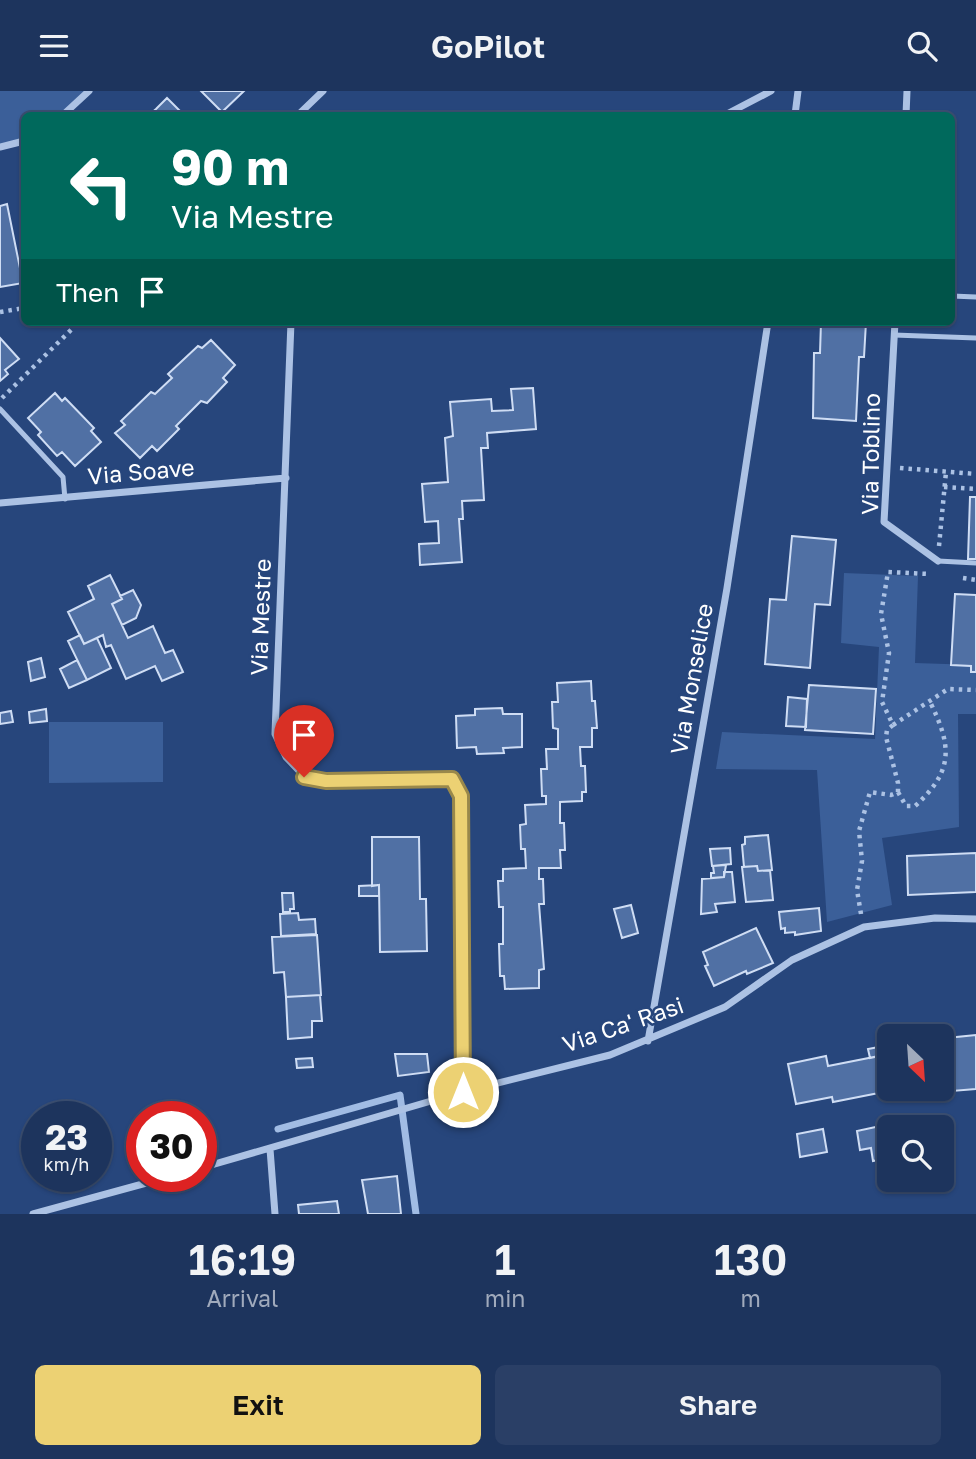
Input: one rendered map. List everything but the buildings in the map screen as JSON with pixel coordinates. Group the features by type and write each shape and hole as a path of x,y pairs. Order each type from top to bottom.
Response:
{"street":[{"path":"66,112 89,91"},
{"path":"301,112 323,91"},
{"path":"731,112 771,91"},
{"path":"795,112 798,91"},
{"path":"905,112 907,91"},
{"path":"0,147 21,142"},
{"name":"Via Mestre","path":"291,326 275,734 286,757 304,777 326,781 452,779 461,796 463,1092"},
{"name":"Via Monselice","path":"648,1041 727,588 767,326"},
{"name":"Via Toblino","path":"895,326 884,522 938,561"},
{"name":"Via Soave","path":"0,503 286,478"},
{"name":"Via Ca' Rasi","path":"217,1164 463,1092 610,1055 725,1007 792,960 864,927 935,918 976,919"},
{"path":"270,1149 275,1214"},
{"path":"33,1214 126,1189"}],"lane":[{"path":"955,296 976,297"},
{"path":"894,335 976,338"},
{"path":"0,409 63,477 65,499"},
{"path":"938,561 976,563"}],"path":[{"path":"0,312 21,308"},
{"path":"0,400 75,326"},
{"path":"888,467 976,474"},
{"path":"938,561 946,472"},
{"path":"944,487 976,489"},
{"path":"888,572 881,614 889,653 882,702 893,725"},
{"path":"930,702 942,725 946,743 946,765 939,780 915,806 906,806 898,792 887,730 948,689 976,690"},
{"path":"864,927 857,890 862,861 859,831 870,792 891,795 898,792"}],"shaded area":[{"path":"0,91 89,91 66,112 21,112 21,142 0,147"},
{"path":"844,573 918,576 915,663 976,665 976,714 958,714 959,827 882,838 892,905 827,922 817,770 716,769 722,732 875,739 879,647 841,643"},
{"path":"49,722 163,722 163,782 49,783"}],"waterway":[{"path":"278,1129 400,1095 416,1214"}],"route":[{"path":"304,777 326,781 452,779 461,796 463,1092"}]}
